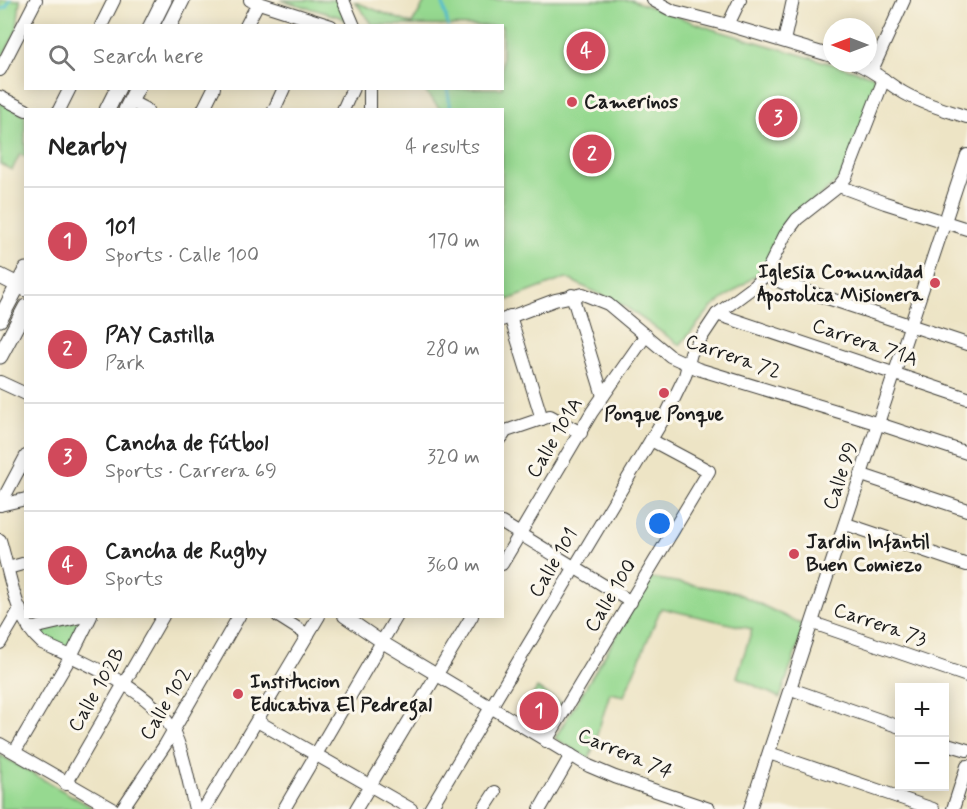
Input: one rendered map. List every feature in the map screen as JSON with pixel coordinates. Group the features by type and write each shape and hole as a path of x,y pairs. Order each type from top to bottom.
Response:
{"main road":[{"path":"152,24 164,0"},
{"path":"170,24 182,0"},
{"path":"108,108 117,90"},
{"path":"0,276 22,287 0,319"},
{"path":"0,356 24,311"}],"street":[{"path":"0,70 36,0"},
{"path":"102,24 114,0"},
{"path":"343,0 353,24"},
{"path":"728,25 740,0"},
{"path":"784,42 793,0"},
{"path":"877,59 904,0"},
{"path":"247,24 254,1 322,24"},
{"path":"659,1 673,11 823,53"},
{"path":"875,72 903,93 921,102 967,117"},
{"path":"687,365 691,353 717,314 752,288 765,275 785,235 797,219 839,186 846,177 884,79"},
{"path":"60,108 69,90"},
{"path":"204,108 213,90"},
{"path":"275,108 283,90"},
{"path":"344,108 352,90"},
{"path":"370,90 370,108"},
{"path":"0,97 24,109"},
{"path":"131,100 144,108"},
{"name":"Calle 99","path":"750,809 967,155"},
{"path":"839,186 967,229"},
{"path":"765,275 788,285 967,344"},
{"name":"Carrera 72","path":"572,295 583,294 608,304 670,356 687,365 967,453"},
{"path":"542,419 506,318 572,295 603,396"},
{"name":"Carrera 71A","path":"717,314 967,398"},
{"name":"Calle 101A","path":"504,561 603,396 646,335"},
{"name":"Calle 101","path":"430,809 667,414 687,365"},
{"path":"0,381 24,393"},
{"path":"504,434 550,416 581,433"},
{"name":"Calle 100","path":"546,741 709,471 651,440"},
{"path":"0,505 24,460"},
{"path":"862,475 967,510"},
{"path":"0,505 24,499"},
{"path":"504,524 631,602"},
{"path":"846,524 967,565"},
{"path":"0,540 24,618"},
{"path":"8,568 24,564"},
{"path":"0,643 20,609"},
{"path":"24,618 29,629 42,643 123,683 151,702 173,730 195,809"},
{"path":"29,629 76,618"},
{"path":"15,751 71,656 90,618"},
{"name":"Calle 102B","path":"66,784 162,618"},
{"name":"Calle 102","path":"122,809 173,730 238,618"},
{"path":"281,618 308,635"},
{"path":"191,795 194,800 206,805 318,618"},
{"name":"Carrera 74","path":"347,618 382,642 571,756 615,777 708,809"},
{"path":"284,809 396,618"},
{"path":"356,809 471,618"},
{"name":"Carrera 73","path":"813,623 967,676"},
{"path":"791,689 895,725"},
{"path":"256,720 411,809"},
{"path":"949,743 967,750"},
{"path":"0,744 113,809"},
{"path":"769,753 933,809"},
{"path":"540,809 571,756"},
{"path":"953,809 967,766"},
{"path":"484,809 495,792"}],"green space":[{"path":"0,0 20,0 17,30 0,62"},
{"path":"281,0 340,0 352,23 340,17"},
{"path":"426,0 631,0 712,29 823,61 823,72 859,72 873,76 879,87 844,172 835,184 805,207 759,273 711,308 680,345 624,306 566,278 508,300 504,294 504,108 439,108 424,90 504,90 504,24 412,24"},
{"path":"355,2 412,24 372,24"},
{"path":"0,102 24,114 24,156 20,154 12,170 0,164"},
{"path":"651,578 735,592 805,626 780,698 737,677 752,629 661,608 624,696 610,693 589,760 555,738"},
{"path":"85,619 66,654 33,629"},
{"path":"537,688 561,703 542,734 518,719"},
{"path":"0,755 95,809 0,809"}],"waterway":[{"path":"0,10 6,7 10,0"},
{"path":"445,0 443,4 448,24"},
{"path":"447,90 451,108"}],"place":[{"name":"Cancha de Rugby","path":"586,51"},
{"name":"Camerinos","path":"572,102"},
{"name":"Cancha de fútbol","path":"778,118"},
{"name":"PAY Castilla","path":"592,154"},
{"name":"Iglesia Comunidad Apostolica Misionera","path":"935,283"},
{"name":"Ponque Ponque","path":"664,393"},
{"name":"Jardin Infantil Buen Comiezo","path":"794,554"},
{"name":"Institucion Educativa El Pedregal","path":"238,694"},
{"name":"101","path":"539,711"}]}
